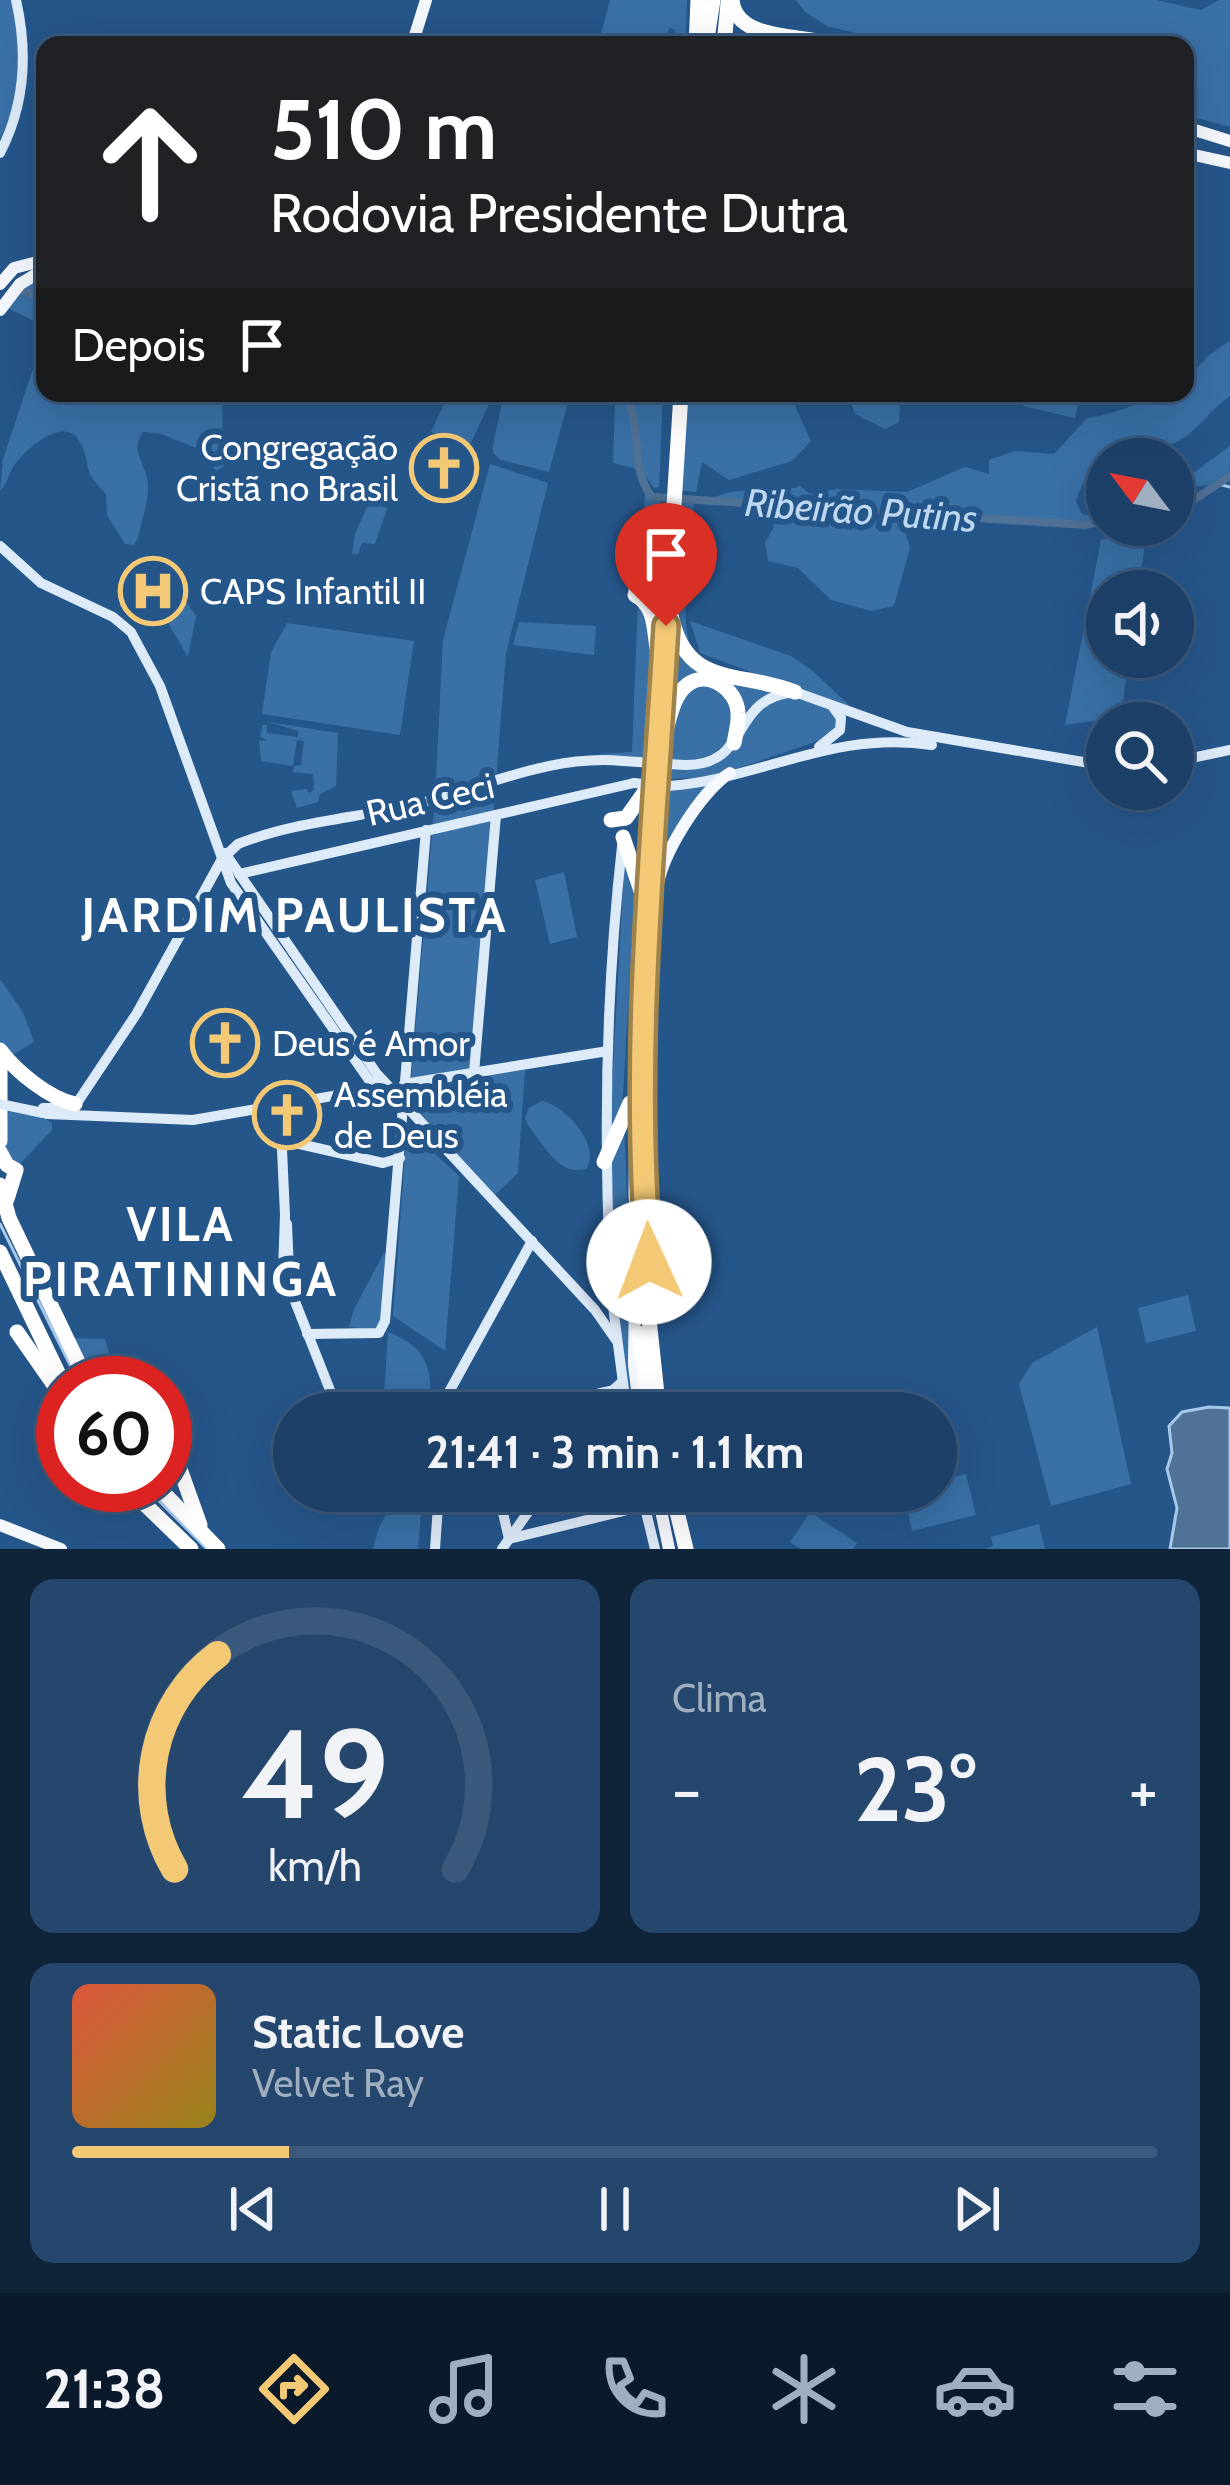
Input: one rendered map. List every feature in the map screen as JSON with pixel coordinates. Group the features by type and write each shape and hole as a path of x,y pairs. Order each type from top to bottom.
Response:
{"highway":[{"path":"700,36 702,0"},
{"path":"730,0 735,15 747,27 790,36"},
{"path":"725,36 730,0"},
{"path":"656,1392 636,1197 642,981 675,402"},
{"path":"657,648 651,612 636,593 653,584 669,513"},
{"path":"654,1392 635,1281 630,1103 641,891 640,787 657,648 661,557"},
{"path":"668,582 676,635 691,661 709,672 751,677 795,692"},
{"path":"658,756 677,699 686,685 698,680 717,682 731,693 739,713 734,742"},
{"path":"640,787 619,829 641,891"},
{"path":"0,1050 49,1099 44,1110"},
{"path":"0,1066 0,1141"},
{"path":"1,1105 12,1080 33,1081 75,1104"},
{"path":"604,1162 630,1103"},
{"path":"0,1152 16,1170 6,1207"},
{"path":"0,1185 75,1356"},
{"path":"0,1252 50,1356"},
{"path":"17,1332 36,1359"},
{"path":"192,1496 213,1544"},
{"path":"152,1512 190,1549"},
{"path":"182,1512 213,1544"},
{"path":"677,1512 686,1549"}],"main road":[{"path":"0,153 16,113 23,58 16,0"},
{"path":"412,36 423,0"},
{"path":"0,141 16,113"},
{"path":"1194,130 1226,139 1226,151 1212,159"},
{"path":"1194,155 1230,163"},
{"path":"0,284 8,272 36,265"},
{"path":"20,266 24,273 20,284"},
{"path":"0,310 36,272"},
{"path":"0,546 41,583 126,626 158,681 187,770 223,856 255,914 383,1085 532,1241 616,1340"},
{"path":"44,1110 75,1104 137,1013 223,856 247,840 412,805 589,758 685,765 713,760 734,742 756,706 795,692 925,737 1086,764"},
{"path":"811,751 840,730 841,718 830,705"},
{"name":"Rua Ceci","path":"244,873 496,814 730,773 855,743 907,741 1086,765"},
{"path":"1194,761 1230,753"},
{"path":"643,1147 659,872 706,792 730,773"},
{"path":"475,1073 496,814"},
{"path":"619,829 604,1162 622,1392"},
{"path":"307,1334 382,1330 407,1108 426,830"},
{"path":"223,856 244,873 249,889 314,991"},
{"path":"255,914 262,909 271,919"},
{"path":"642,981 643,1147 657,1392"},
{"path":"1,1105 194,1120 608,1051"},
{"path":"591,1054 602,1058 606,1066"},
{"path":"280,1106 283,1271 330,1392"},
{"path":"282,1140 383,1163 393,1171 396,1199"},
{"path":"383,1163 400,1158"},
{"path":"449,1392 532,1241"},
{"path":"635,1281 637,1392"},
{"path":"595,1310 604,1311 612,1291"},
{"path":"435,1549 438,1512"},
{"path":"501,1512 505,1544"},
{"path":"505,1544 528,1512"},
{"path":"505,1544 622,1512"},
{"path":"646,1512 655,1549"},
{"path":"661,1512 670,1549"},
{"path":"0,1526 57,1548"}],"shaded area":[{"path":"0,0 13,0 18,53 13,105 0,138"},
{"path":"610,0 687,0 686,36 675,36 670,28 666,36 600,36"},
{"path":"796,0 1156,0 1201,10 1230,0 1230,127 1194,117 1194,36 867,36 827,26"},
{"path":"36,279 36,322 7,308"},
{"path":"1230,341 1230,396 1183,438 1086,438 1086,479 1076,502 1086,515 1086,525 712,499 733,492 800,486 810,494 837,489 907,492 965,467 989,474 989,460 1015,451 1054,454 1087,418 1144,402 1194,402 1194,371"},
{"path":"36,360 36,402 222,402 224,466 216,471 201,450 143,432 138,452 147,480 147,500 134,545 125,544 107,515 106,494 90,473 75,435 56,432 36,443 13,467 0,491 3,459"},
{"path":"445,402 490,402 468,449 431,432"},
{"path":"502,402 568,402 549,472 501,460 493,453"},
{"path":"611,402 663,402 659,487 654,488 641,470 613,463"},
{"path":"683,402 793,402 811,441 792,461 729,480 702,462 696,492 677,490"},
{"path":"851,402 898,402 900,407 899,422 885,429 855,414"},
{"path":"1024,402 1078,402 1075,418 1023,406"},
{"path":"1230,446 1230,471 1209,485 1194,486 1194,473"},
{"path":"490,464 548,483 506,654 473,1071 411,1079 443,640"},
{"path":"645,494 649,499 661,498 651,580 640,583"},
{"path":"678,501 694,502 685,606 690,644 702,658 742,674 704,667 676,627"},
{"path":"369,503 388,506 375,544 362,543 358,554 352,554 355,534"},
{"path":"758,509 902,522 910,548 894,606 871,611 831,600 798,568 768,561 765,543 774,527 770,517 761,516"},
{"path":"1100,546 1145,546 1141,570 1095,570"},
{"path":"171,595 187,603 196,616 188,657 158,606"},
{"path":"644,603 651,648 644,758 597,754 632,752 638,604"},
{"path":"1086,617 1086,678 1126,678 1123,702 1086,702 1086,722 1065,725"},
{"path":"690,621 791,656 854,710 700,653"},
{"path":"519,622 596,626 594,655 513,645"},
{"path":"287,623 414,641 400,735 262,714 271,652"},
{"path":"671,628 684,659 776,692 754,704 742,720 741,704 698,677 665,725"},
{"path":"696,683 731,694 731,737 701,758 663,759 676,705"},
{"path":"793,696 827,707 838,722 827,738 715,776 661,780 661,768 692,770 709,765 764,703"},
{"path":"269,722 338,733 336,786 320,794 318,802 297,808 291,791 314,790 313,774 293,772 294,766 301,765 304,741 297,740 293,766 261,761 259,741 267,740 260,737 262,725 267,725 267,733 298,737 298,731"},
{"path":"707,783 656,867 659,789"},
{"path":"625,851 635,884 622,1113 609,1140"},
{"path":"564,872 577,937 550,944 535,880"},
{"path":"0,979 23,1012 34,1042 9,1057 0,1046"},
{"path":"525,1070 518,1173 495,1195 408,1100 408,1086"},
{"path":"542,1101 561,1110 578,1127 589,1148 587,1168 561,1165 529,1127 525,1118 529,1108"},
{"path":"8,1110 52,1123 52,1130 19,1165 5,1158"},
{"path":"624,1126 636,1392 629,1392 618,1319 609,1159"},
{"path":"407,1128 459,1176 445,1351 393,1316"},
{"path":"384,1253 381,1324 375,1329 349,1327 354,1309"},
{"path":"1188,1295 1196,1331 1146,1343 1138,1308"},
{"path":"1097,1327 1131,1484 1051,1506 1019,1384 1032,1363"},
{"path":"388,1332 420,1354 429,1374 430,1392 384,1392"},
{"path":"70,1338 105,1339 110,1356 79,1356"},
{"path":"1230,1408 1230,1549 1170,1549 1177,1508 1167,1469 1172,1453 1169,1426 1182,1412"},
{"path":"966,1474 976,1515 912,1531 908,1512 957,1512 957,1476"},
{"path":"388,1512 421,1512 418,1549 373,1549"},
{"path":"810,1512 857,1543 853,1549 801,1549 790,1542"},
{"path":"1039,1524 1045,1549 985,1549 993,1546 991,1537"}],"waterway":[{"name":"Ribeirão Putins","path":"25,291 36,296"},
{"name":"Ribeirão Putins","path":"628,402 640,472 652,497 1086,525"},
{"name":"Ribeirão Putins","path":"1194,500 1230,476"},
{"path":"1218,484 1230,487"},
{"path":"0,1224 66,1356"},
{"path":"170,1512 207,1549"}],"place":[{"name":"Congregação Cristã no Brasil","path":"444,468"},
{"name":"CAPS Infantil II","path":"153,591"},
{"name":"Deus é Amor","path":"225,1043"},
{"name":"Assembléia de Deus","path":"287,1115"}],"district":[{"name":"JARDIM PAULISTA","path":"295,915"},
{"name":"VILA PIRATININGA","path":"181,1252"}],"route":[{"path":"649,1262 640,1099 642,981 666,626"}]}
